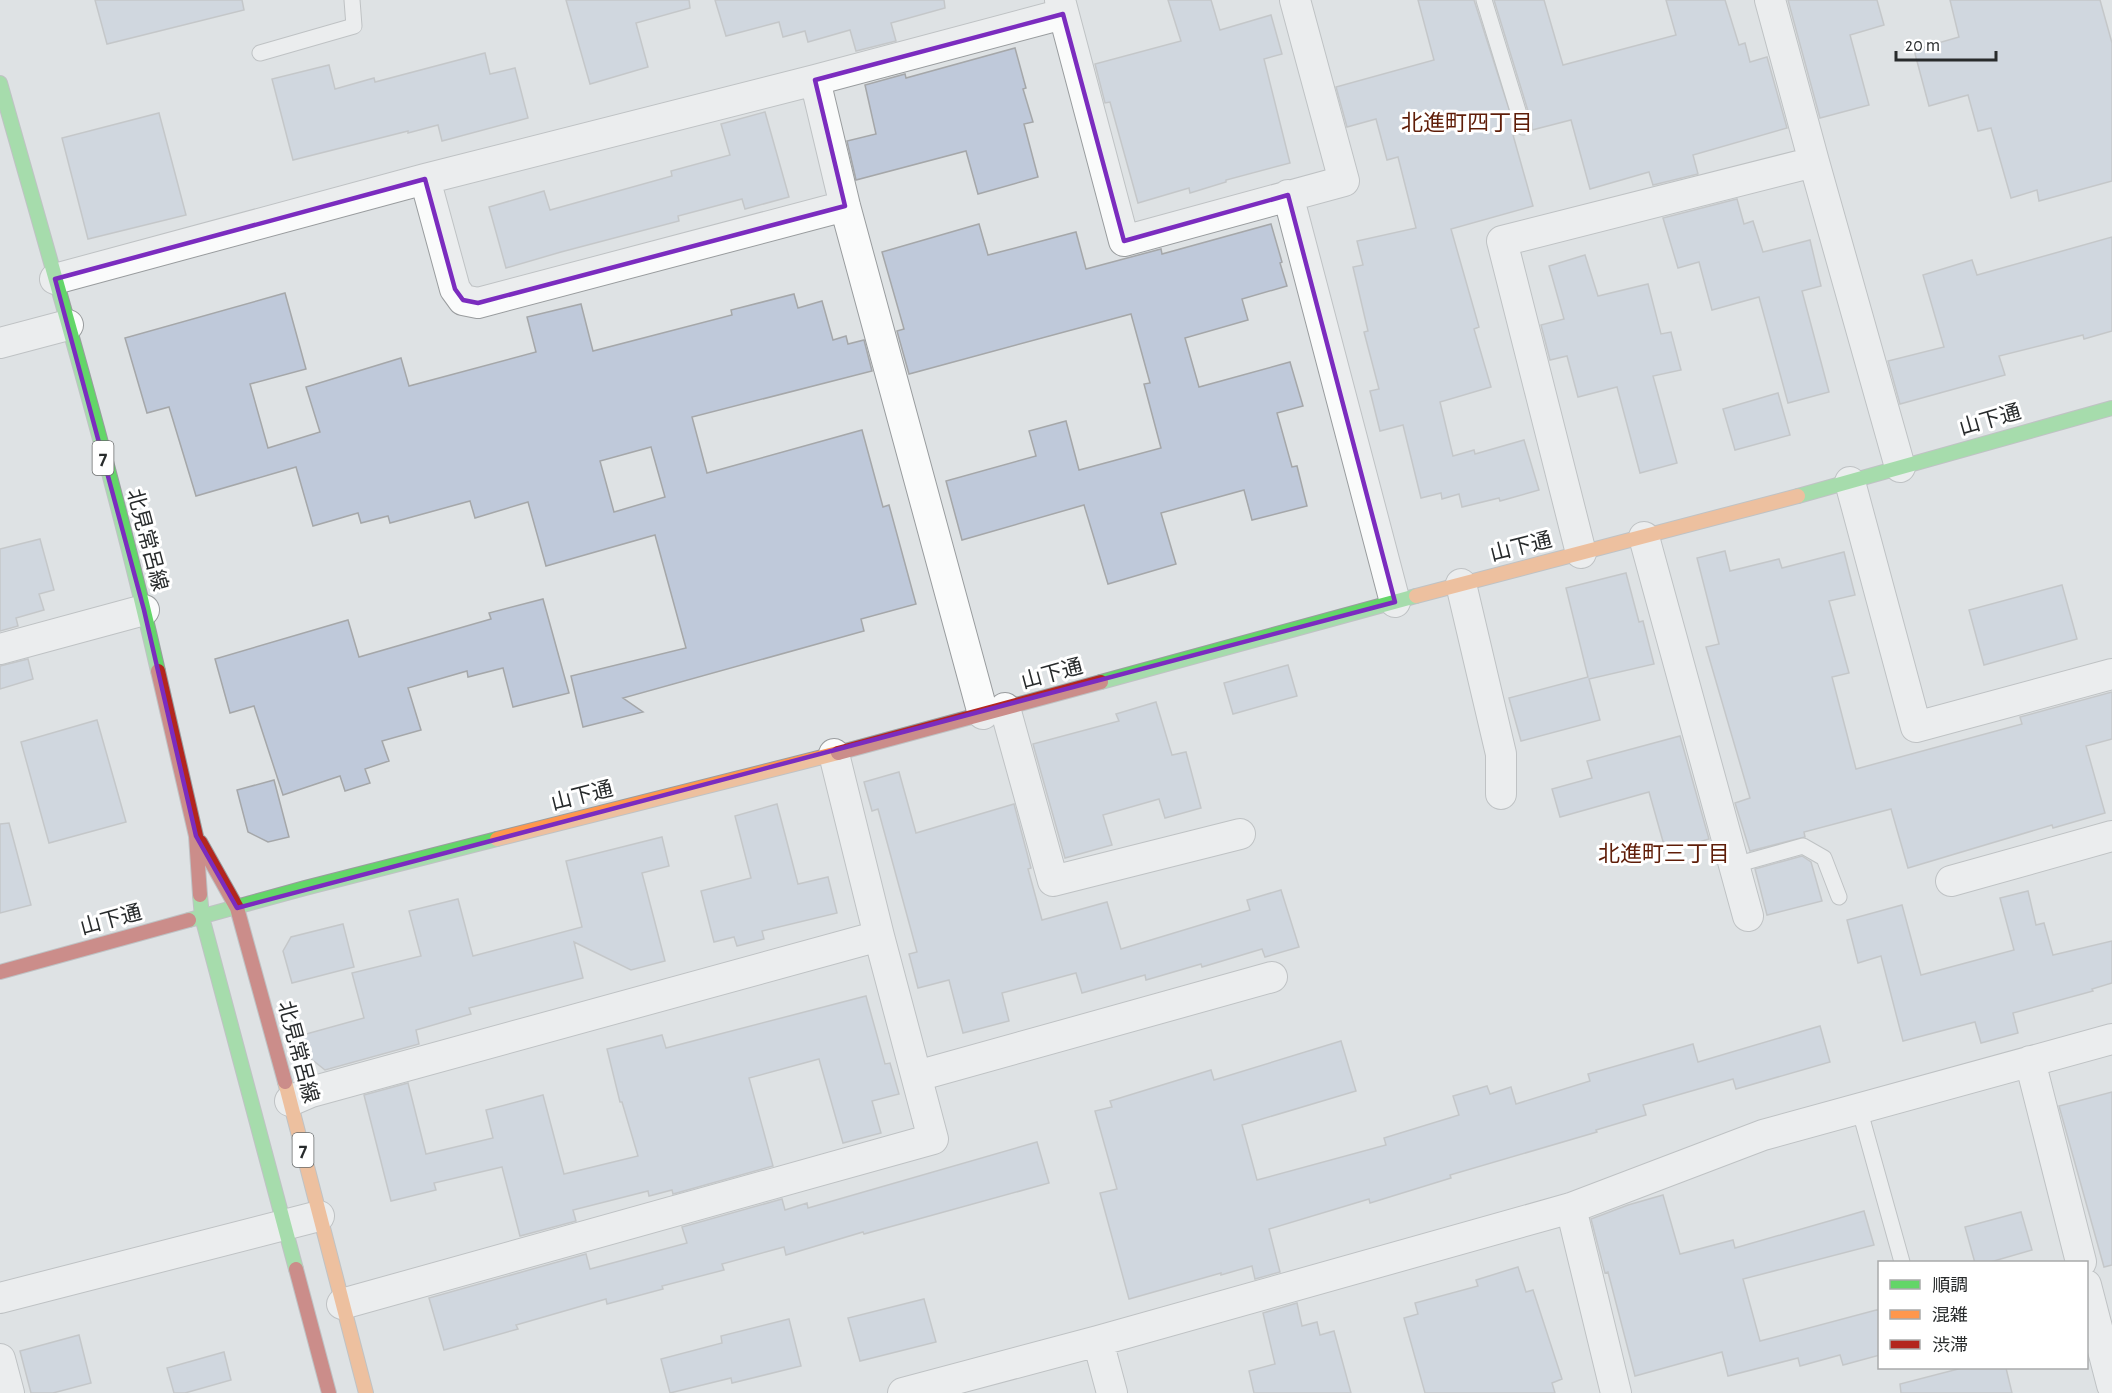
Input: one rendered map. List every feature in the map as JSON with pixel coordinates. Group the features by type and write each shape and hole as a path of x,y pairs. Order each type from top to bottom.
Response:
{"street":[{"path":"55,279 425,179 815,80 1061,7 1124,241 1344,181 1295,0"},
{"path":"1770,0 1900,467"},
{"path":"815,80 845,206 994,711 1053,881 1240,834"},
{"name":"北見常呂線","path":"0,83 68,325 144,610 196,836 202,917 329,1393"},
{"path":"1581,553 1502,241 1814,162"},
{"path":"425,179 455,289 463,300 478,303 845,206"},
{"path":"1288,195 1395,602"},
{"path":"0,343 68,325"},
{"name":"山下通","path":"0,972 316,885 834,754 1461,584 1850,482 2112,408"},
{"path":"1850,482 1916,727 2112,674"},
{"path":"1644,537 1749,916"},
{"path":"1461,584 1501,754 1501,794"},
{"path":"0,649 144,610"},
{"path":"342,1304 933,1139 834,754"},
{"name":"北見常呂線","path":"196,836 237,908 366,1393"},
{"path":"1951,881 2112,836"},
{"path":"290,1101 311,1092 879,936"},
{"path":"917,1076 1272,977"},
{"path":"903,1393 1098,1341 1571,1208 1763,1135 2112,1039"},
{"path":"2030,1061 2080,1261"},
{"path":"1571,1208 1616,1393"},
{"path":"0,1298 319,1216"},
{"path":"2088,1293 2112,1385"},
{"path":"1098,1341 1112,1393"},
{"path":"0,1359 9,1393"}],"lane":[{"path":"260,53 354,26 352,0"},
{"path":"1484,0 1523,127"},
{"path":"1735,865 1803,846 1824,858 1839,897"},
{"path":"1859,1108 1901,1261"}],"highlighted area":[{"path":"1063,14 1124,241 1288,195 1395,602 237,908 196,836 144,610 55,279 425,179 455,289 463,300 478,303 845,206 815,80"}],"building":[{"path":"95,0 242,0 244,10 107,44"},
{"path":"566,0 689,0 690,8 636,23 648,67 590,84"},
{"path":"715,0 944,0 945,8 891,23 896,41 856,51 850,30 808,42 805,31 783,37 779,22 726,36"},
{"path":"1168,0 1211,0 1220,30 1271,15 1282,54 1264,59 1290,163 1226,180 1226,182 1190,193 1189,188 1138,203 1110,102 1105,103 1095,64 1181,41"},
{"path":"1418,0 1474,0 1517,134 1513,135 1533,206 1451,229 1479,327 1474,329 1491,387 1440,402 1453,456 1474,450 1475,454 1524,440 1539,490 1500,501 1499,498 1462,507 1459,494 1442,499 1441,493 1421,498 1403,425 1380,431 1370,391 1379,389 1364,332 1368,331 1353,267 1363,265 1357,241 1416,228 1398,157 1387,160 1376,119 1347,127 1336,87 1434,60"},
{"path":"1494,0 1544,0 1563,65 1676,35 1666,0 1725,0 1739,45 1745,43 1750,62 1767,57 1787,128 1693,155 1698,174 1653,185 1649,172 1590,189 1571,120 1532,130"},
{"path":"1788,0 1877,0 1884,25 1850,35 1869,105 1820,118"},
{"path":"1950,0 2100,0 2112,43 2112,181 2039,201 2037,190 2011,198 1991,128 1978,131 1968,95 1929,106 1914,50 1959,37"},
{"path":"1015,48 1026,88 1023,89 1033,122 1024,124 1038,177 978,194 966,151 856,180 847,141 876,134 865,85 905,74 906,78"},
{"path":"485,53 490,74 515,68 528,118 442,141 438,125 293,160 272,79 329,65 335,89 374,78 375,82"},
{"path":"765,112 789,197 745,209 742,199 678,216 679,221 506,268 489,207 544,191 550,210 672,176 671,171 730,155 721,124"},
{"path":"159,113 186,215 88,239 62,138"},
{"path":"1737,199 1744,224 1753,221 1763,252 1810,240 1821,286 1802,291 1829,392 1788,403 1759,297 1712,310 1699,262 1678,268 1663,218"},
{"path":"979,224 988,255 1076,232 1086,269 1161,249 1162,254 1271,224 1287,286 1242,299 1248,320 1185,338 1199,387 1290,362 1303,406 1277,413 1292,467 1297,466 1307,506 1252,520 1244,490 1161,513 1176,564 1108,584 1084,505 962,540 946,481 1036,456 1029,431 1066,421 1079,470 1161,448 1144,384 1150,383 1131,314 909,374 897,331 904,329 882,252"},
{"path":"2112,237 2112,331 2084,339 2083,335 1999,356 2005,375 1900,404 1888,361 1944,347 1923,275 1972,260 1977,275"},
{"path":"1585,255 1598,296 1648,284 1661,334 1671,332 1681,370 1653,376 1677,463 1640,473 1617,387 1578,397 1567,356 1550,360 1541,325 1564,319 1549,266"},
{"path":"285,293 306,369 250,384 268,448 320,432 306,387 401,358 409,386 536,352 527,317 581,304 593,351 732,315 731,310 794,294 798,308 822,301 833,340 846,336 848,344 864,340 872,371 692,417 707,473 862,430 883,507 889,505 916,604 861,619 864,631 623,698 643,712 583,727 571,676 686,648 655,535 546,566 528,502 475,518 470,501 390,523 388,516 361,523 358,513 313,526 296,467 196,496 169,407 147,413 125,338","holes":["651,447 665,497 614,512 600,461"]},
{"path":"1778,393 1790,435 1735,450 1723,409"},
{"path":"40,539 54,590 39,594 44,610 16,618 18,626 0,631 0,549"},
{"path":"1725,551 1730,571 1779,559 1782,568 1844,552 1855,595 1829,601 1849,673 1832,677 1856,769 2022,724 2020,717 2112,692 2112,739 2086,746 2105,813 2053,828 2052,825 1908,868 1891,809 1804,832 1805,837 1750,851 1735,803 1750,798 1706,647 1719,644 1697,558"},
{"path":"1626,573 1639,622 1643,621 1654,664 1589,679 1600,720 1521,741 1509,698 1588,677 1566,588"},
{"path":"2062,585 2077,639 1984,665 1969,610"},
{"path":"543,599 569,693 513,707 503,668 468,677 467,671 408,688 421,730 382,741 389,761 365,769 370,783 345,791 340,776 283,795 254,706 230,713 215,659 348,620 359,657 491,619 489,613"},
{"path":"28,659 33,679 0,689 0,666"},
{"path":"1288,665 1297,696 1233,714 1224,683"},
{"path":"1156,702 1172,755 1186,752 1201,808 1165,818 1159,799 1103,815 1112,845 1065,858 1033,744 1119,721 1116,714"},
{"path":"97,720 126,822 49,843 21,742"},
{"path":"1680,736 1709,839 1666,852 1649,792 1560,817 1552,789 1592,778 1587,761"},
{"path":"899,772 916,833 1014,804 1042,920 1107,902 1121,949 1250,910 1247,900 1281,890 1299,947 1265,957 1262,949 1202,967 1201,964 1146,980 1145,975 1082,993 1076,973 1002,993 1009,1021 963,1033 949,980 918,988 909,954 917,952 878,809 872,811 864,782"},
{"path":"274,780 289,837 268,842 248,832 237,790"},
{"path":"777,804 798,884 828,877 837,913 762,931 764,939 737,946 734,937 714,942 701,891 751,878 735,816"},
{"path":"9,823 31,905 0,913 0,824"},
{"path":"662,837 669,866 642,873 665,961 631,970 574,942 583,978 469,1008 471,1014 416,1030 419,1044 325,1070 305,1054 299,1036 364,1018 352,973 421,956 409,911 458,899 473,956 582,927 566,861"},
{"path":"1802,856 1811,862 1822,901 1767,915 1755,869"},
{"path":"2028,891 2036,925 2044,923 2053,955 2112,941 2112,983 2092,989 2093,991 2013,1013 2018,1033 1981,1043 1975,1022 1903,1041 1881,956 1858,963 1847,920 1902,905 1921,975 2014,950 2000,898"},
{"path":"343,924 354,967 292,983 283,951 291,937"},
{"path":"866,996 885,1064 890,1063 899,1094 872,1101 881,1133 843,1143 819,1059 749,1078 773,1166 673,1194 672,1190 649,1196 648,1191 573,1210 576,1221 520,1236 502,1167 434,1183 436,1190 391,1201 364,1095 408,1083 426,1154 493,1138 486,1110 543,1095 564,1174 638,1156 622,1102 620,1102 607,1049 662,1035 666,1048"},
{"path":"1820,1026 1830,1062 1736,1089 1733,1079 1643,1105 1646,1115 1596,1130 1597,1132 1450,1175 1451,1178 1370,1203 1369,1199 1269,1229 1280,1272 1255,1279 1252,1266 1129,1299 1100,1193 1117,1189 1095,1111 1112,1107 1110,1101 1211,1070 1214,1080 1341,1041 1356,1091 1242,1125 1257,1180 1386,1145 1384,1138 1459,1115 1453,1096 1487,1086 1490,1094 1511,1087 1516,1104 1590,1081 1588,1074 1693,1044 1698,1062"},
{"path":"2112,1092 2112,1265 2104,1267 2059,1106"},
{"path":"1037,1142 1049,1183 864,1234 863,1232 786,1255 784,1247 722,1264 724,1270 662,1286 663,1289 607,1304 606,1299 516,1325 518,1329 444,1350 429,1298 586,1254 590,1269 687,1243 682,1227 782,1199 785,1210 807,1203 808,1208"},
{"path":"1663,1195 1680,1254 1733,1240 1735,1248 1864,1211 1874,1245 1743,1279 1760,1341 1878,1310 1878,1356 1843,1365 1840,1355 1800,1366 1798,1358 1728,1376 1722,1352 1635,1376 1608,1272 1605,1273 1591,1219"},
{"path":"2021,1212 2032,1250 1994,1261 1974,1261 1965,1227"},
{"path":"1518,1267 1526,1292 1533,1290 1562,1379 1552,1383 1555,1393 1425,1393 1404,1318 1418,1314 1415,1303 1478,1286 1476,1280"},
{"path":"924,1299 936,1342 860,1361 848,1318"},
{"path":"1297,1303 1302,1326 1317,1322 1320,1335 1334,1331 1351,1393 1254,1393 1249,1371 1275,1364 1263,1313"},
{"path":"789,1319 801,1366 732,1383 731,1378 670,1393 661,1359 722,1343 721,1336"},
{"path":"79,1335 91,1383 53,1393 31,1393 20,1351"},
{"path":"224,1352 231,1380 185,1393 174,1393 167,1368"},
{"path":"1958,1369 2006,1369 2012,1393 1901,1393 1900,1384"}],"traffic: fast":[{"path":"0,83 103,449 158,671"},
{"path":"1798,496 2112,408"},
{"path":"1101,682 1416,596"},
{"path":"189,920 497,839"},
{"path":"200,895 202,917 296,1269"}],"traffic: slow":[{"path":"1416,596 1798,496"},
{"path":"497,839 838,753"},
{"path":"285,1082 366,1393"}],"traffic: jam":[{"path":"158,671 196,836 200,895"},
{"path":"838,753 1101,682"},
{"path":"200,842 237,908 285,1082"},
{"path":"0,972 189,920"},
{"path":"296,1269 329,1393"}],"district":[{"name":"北進町四丁目","path":"1467,123"},
{"name":"北進町三丁目","path":"1664,854"}]}
